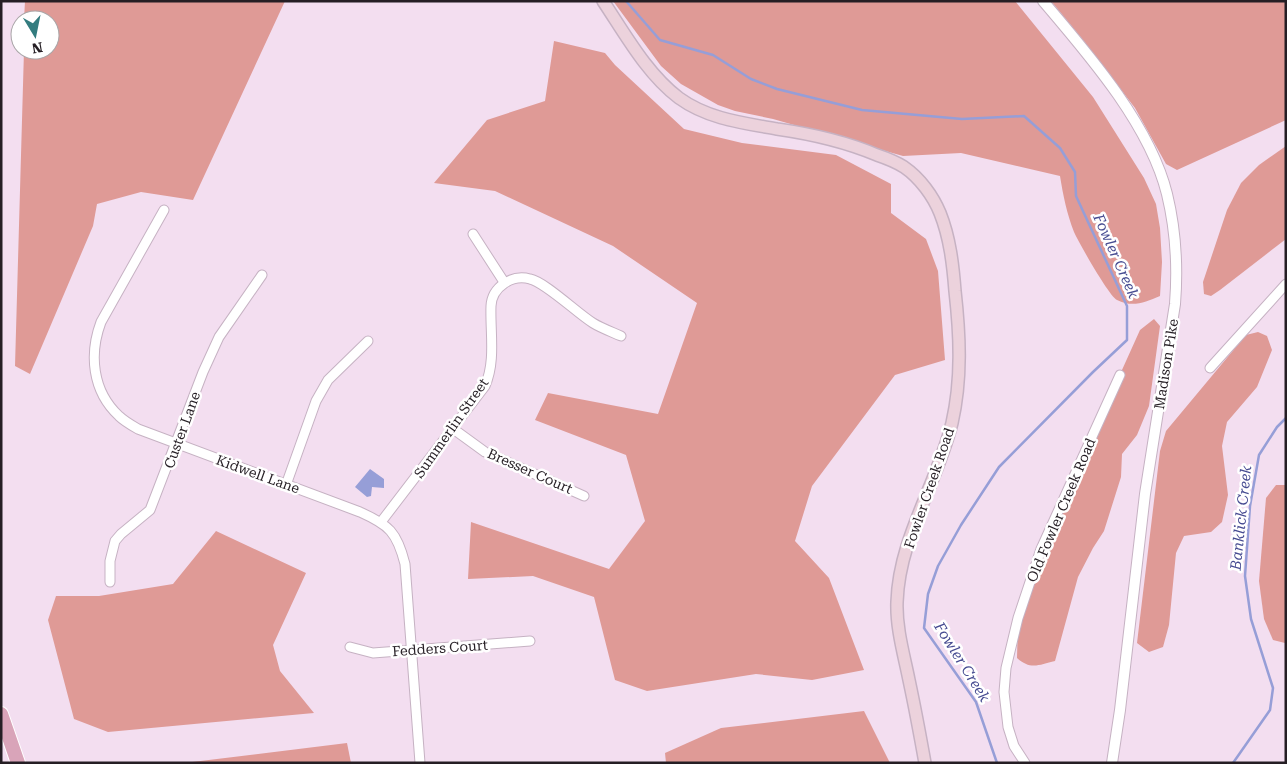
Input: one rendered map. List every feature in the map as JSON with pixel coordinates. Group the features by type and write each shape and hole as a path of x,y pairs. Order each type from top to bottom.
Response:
{"main road":[{"name":"Fowler Creek Road","path":"603,1 646,64 678,98 708,114 737,122 828,137 860,147 896,162 924,186 940,212 950,250 959,329 959,368 956,400 945,448 910,537 900,574 897,604 900,632 925,763"},
{"path":"1,714 18,763"}],"street":[{"name":"Madison Pike","path":"1043,1 1074,37 1136,123 1150,149 1167,193 1176,245 1177,280 1175,304 1145,494 1112,763"},
{"name":"Kidwell Lane","path":"164,210 101,322 95,337 94,364 98,386 110,406 119,416 138,429 176,445 360,512 381,522 392,531 398,542 405,564 420,763"},
{"path":"473,234 504,282 519,278 530,278 594,324 621,336"},
{"name":"Custer Lane","path":"110,582 112,550 115,540 150,510 203,372 219,337 262,275"},
{"name":"Summerlin Street","path":"381,522 485,386 491,365 492,300 504,282"},
{"path":"1210,368 1286,284"},
{"path":"286,485 316,401 328,380 368,341"},
{"name":"Old Fowler Creek Road","path":"1025,763 1014,746 1008,727 1004,692 1006,668 1018,618 1041,549 1120,375"},
{"name":"Bresser Court","path":"452,428 485,452 584,496"},
{"name":"Fedders Court","path":"350,647 373,653 530,641"}],"shaded area":[{"path":"25,1 285,1 193,200 141,192 97,204 93,226 30,374 15,366 24,60 60,60 60,10 25,10"},
{"path":"613,1 1015,1 1093,97 1144,178 1156,204 1160,228 1162,262 1160,296 1144,302 1128,304 1117,300 1113,296 1094,269 1074,232 1060,176 961,153 903,156 718,105 681,84 661,66"},
{"path":"1051,1 1286,1 1286,120 1177,170 1166,164 1135,108"},
{"path":"554,41 605,53 615,65 684,129 742,143 836,155 891,184 891,213 926,239 938,271 945,360 895,375 812,486 795,541 829,578 864,670 812,680 756,674 647,691 615,680 594,597 533,576 468,579 471,522 609,569 645,521 626,455 535,420 548,393 658,414 697,303 613,246 495,191 434,183 487,120 545,101"},
{"path":"1286,146 1286,239 1220,290 1211,296 1204,294 1203,282 1227,210 1241,183 1259,165"},
{"path":"1154,319 1160,326 1149,406 1137,435 1122,454 1121,477 1104,531 1078,577 1055,661 1035,666 1026,664 1017,658 1018,618 1067,492 1140,330"},
{"path":"1258,332 1267,336 1272,350 1257,387 1227,422 1222,446 1228,495 1222,522 1211,532 1184,536 1176,553 1169,625 1163,647 1149,652 1137,643 1160,451 1166,431 1246,335"},
{"path":"1276,485 1286,485 1285,643 1273,640 1264,619 1259,581 1266,498"},
{"path":"216,531 306,573 273,645 280,671 314,713 108,732 74,719 48,620 56,596 99,596 173,584"},
{"path":"864,711 890,763 666,763 665,753 721,728"},
{"path":"347,743 351,763 184,763"}],"water":[{"path":"370,469 384,479 384,488 372,487 371,496 367,497 355,487"}],"waterway":[{"name":"Fowler Creek","path":"626,1 660,40 713,55 751,79 777,89 862,110 962,119 1024,116 1060,148 1075,172 1076,196 1127,306 1127,340 999,467 961,525 938,566 928,594 924,628 976,702 997,763"},
{"name":"Banklick Creek","path":"1233,763 1270,710 1273,688 1251,619 1245,576 1250,506 1259,455 1277,427 1286,418"}]}
